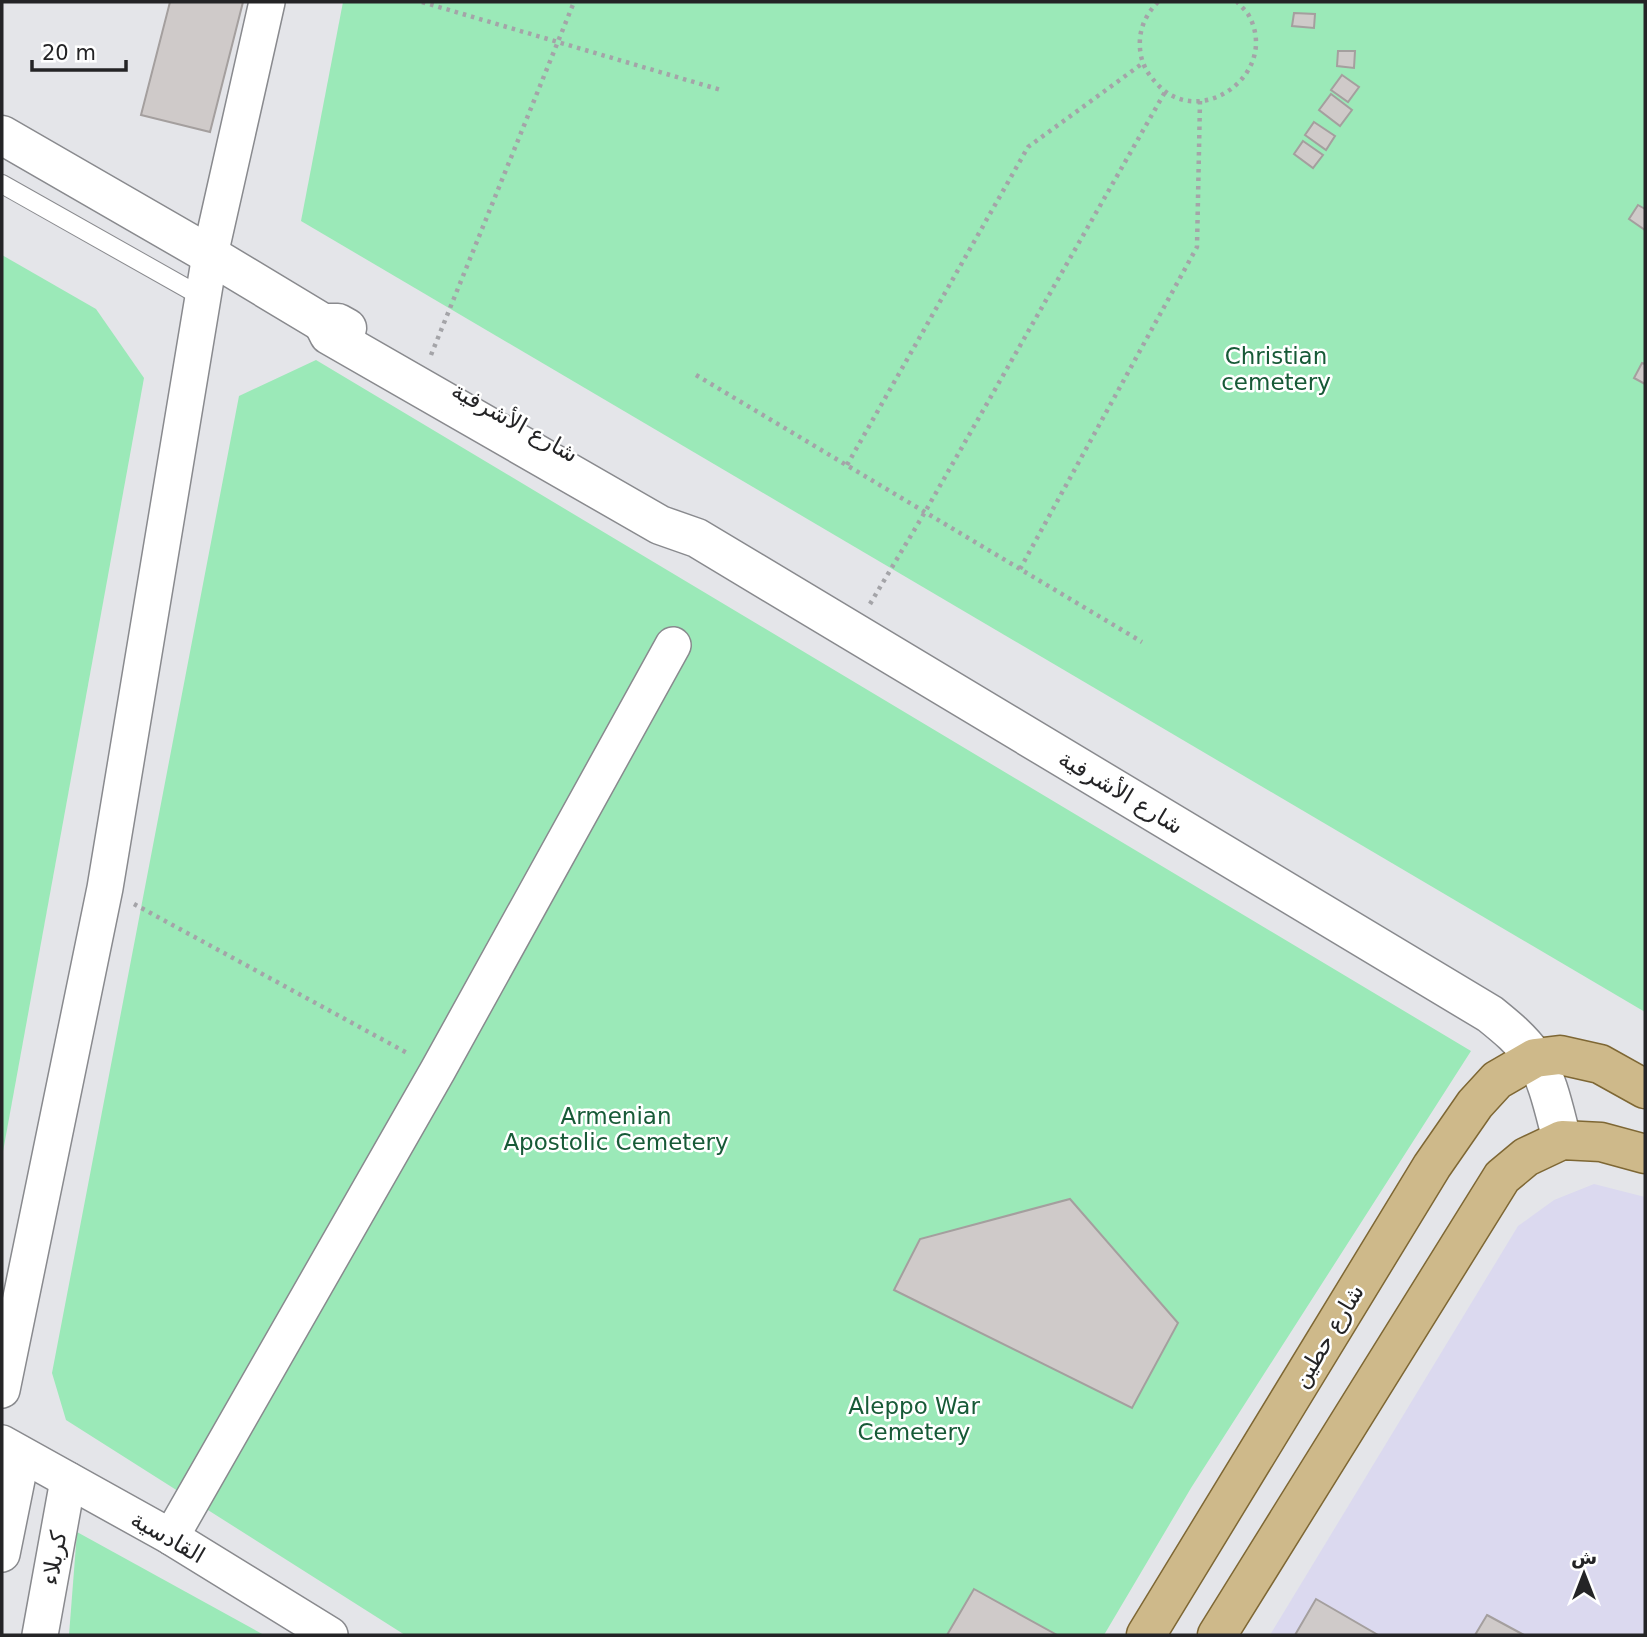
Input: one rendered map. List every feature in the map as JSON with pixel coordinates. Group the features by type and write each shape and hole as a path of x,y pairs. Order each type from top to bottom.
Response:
{"main road":[{"path":"1535,1058 1560,1055 1600,1063 1645,1089"},
{"name":"شارع حطين","path":"1146,1635 1432,1166 1475,1104 1497,1080 1535,1058"},
{"path":"1217,1635 1502,1177 1526,1157 1562,1140 1601,1142 1645,1154"}],"street":[{"path":"2,1390 104,888 210,255 267,2"},
{"name":"شارع الأشرفية","path":"2,135 323,323 338,323 667,506 678,514 697,538"},
{"name":"شارع الأشرفية","path":"323,323 329,335 660,525 697,538 1490,1014 1518,1037 1535,1058 1545,1081 1562,1140"},
{"path":"171,1537 438,1070 673,645"},
{"path":"2,1554 12,1449"},
{"name":"القادسية","path":"12,1449 171,1537 330,1635"},
{"name":"كربلاء","path":"40,1635 68,1480"}],"lane":[{"path":"2,184 204,298"}],"path":[{"path":"422,2 722,90"},
{"path":"425,371 574,2"},
{"path":"1158,2 1149,11 1142,27 1139,46 1143,63 1152,79 1165,92 1182,100 1200,101 1220,97 1237,86 1249,71 1255,52 1255,32 1248,14 1237,2"},
{"path":"847,465 1028,148 1143,63"},
{"path":"853,632 925,512 1165,92"},
{"path":"1020,569 1196,247 1200,101"},
{"path":"696,375 1142,642"},
{"path":"104,888 438,1070"}],"shaded area":[{"path":"1594,1184 1645,1197 1645,1635 1270,1635 1518,1226 1554,1200"}],"green space":[{"name":"Christian cemetery","path":"343,2 1645,2 1645,1012 301,221"},
{"path":"2,255 96,309 144,378 2,1157"},
{"name":"Armenian Apostolic Cemetery","path":"316,360 1471,1051 1191,1488 1104,1635 405,1635 66,1420 52,1373 239,396"},
{"path":"77,1532 264,1635 69,1635"}],"building":[{"path":"170,2 243,2 210,132 141,115"},
{"path":"1294,13 1315,14 1314,28 1292,26"},
{"path":"1338,51 1355,51 1354,68 1337,66"},
{"path":"1342,75 1359,87 1348,102 1331,90"},
{"path":"1331,94 1352,110 1340,126 1319,110"},
{"path":"1314,122 1335,136 1326,150 1305,135"},
{"path":"1303,141 1323,155 1313,168 1294,154"},
{"path":"1638,205 1645,209 1645,230 1629,219"},
{"path":"1642,363 1645,364 1645,384 1634,378"},
{"path":"1070,1199 1178,1323 1132,1408 894,1290 920,1239"},
{"path":"974,1589 1057,1635 947,1635"},
{"path":"1316,1599 1378,1635 1295,1635"},
{"path":"1487,1615 1524,1635 1475,1635"}],"park label":[{"name":"Aleppo War Cemetery","path":"914,1419"}]}
